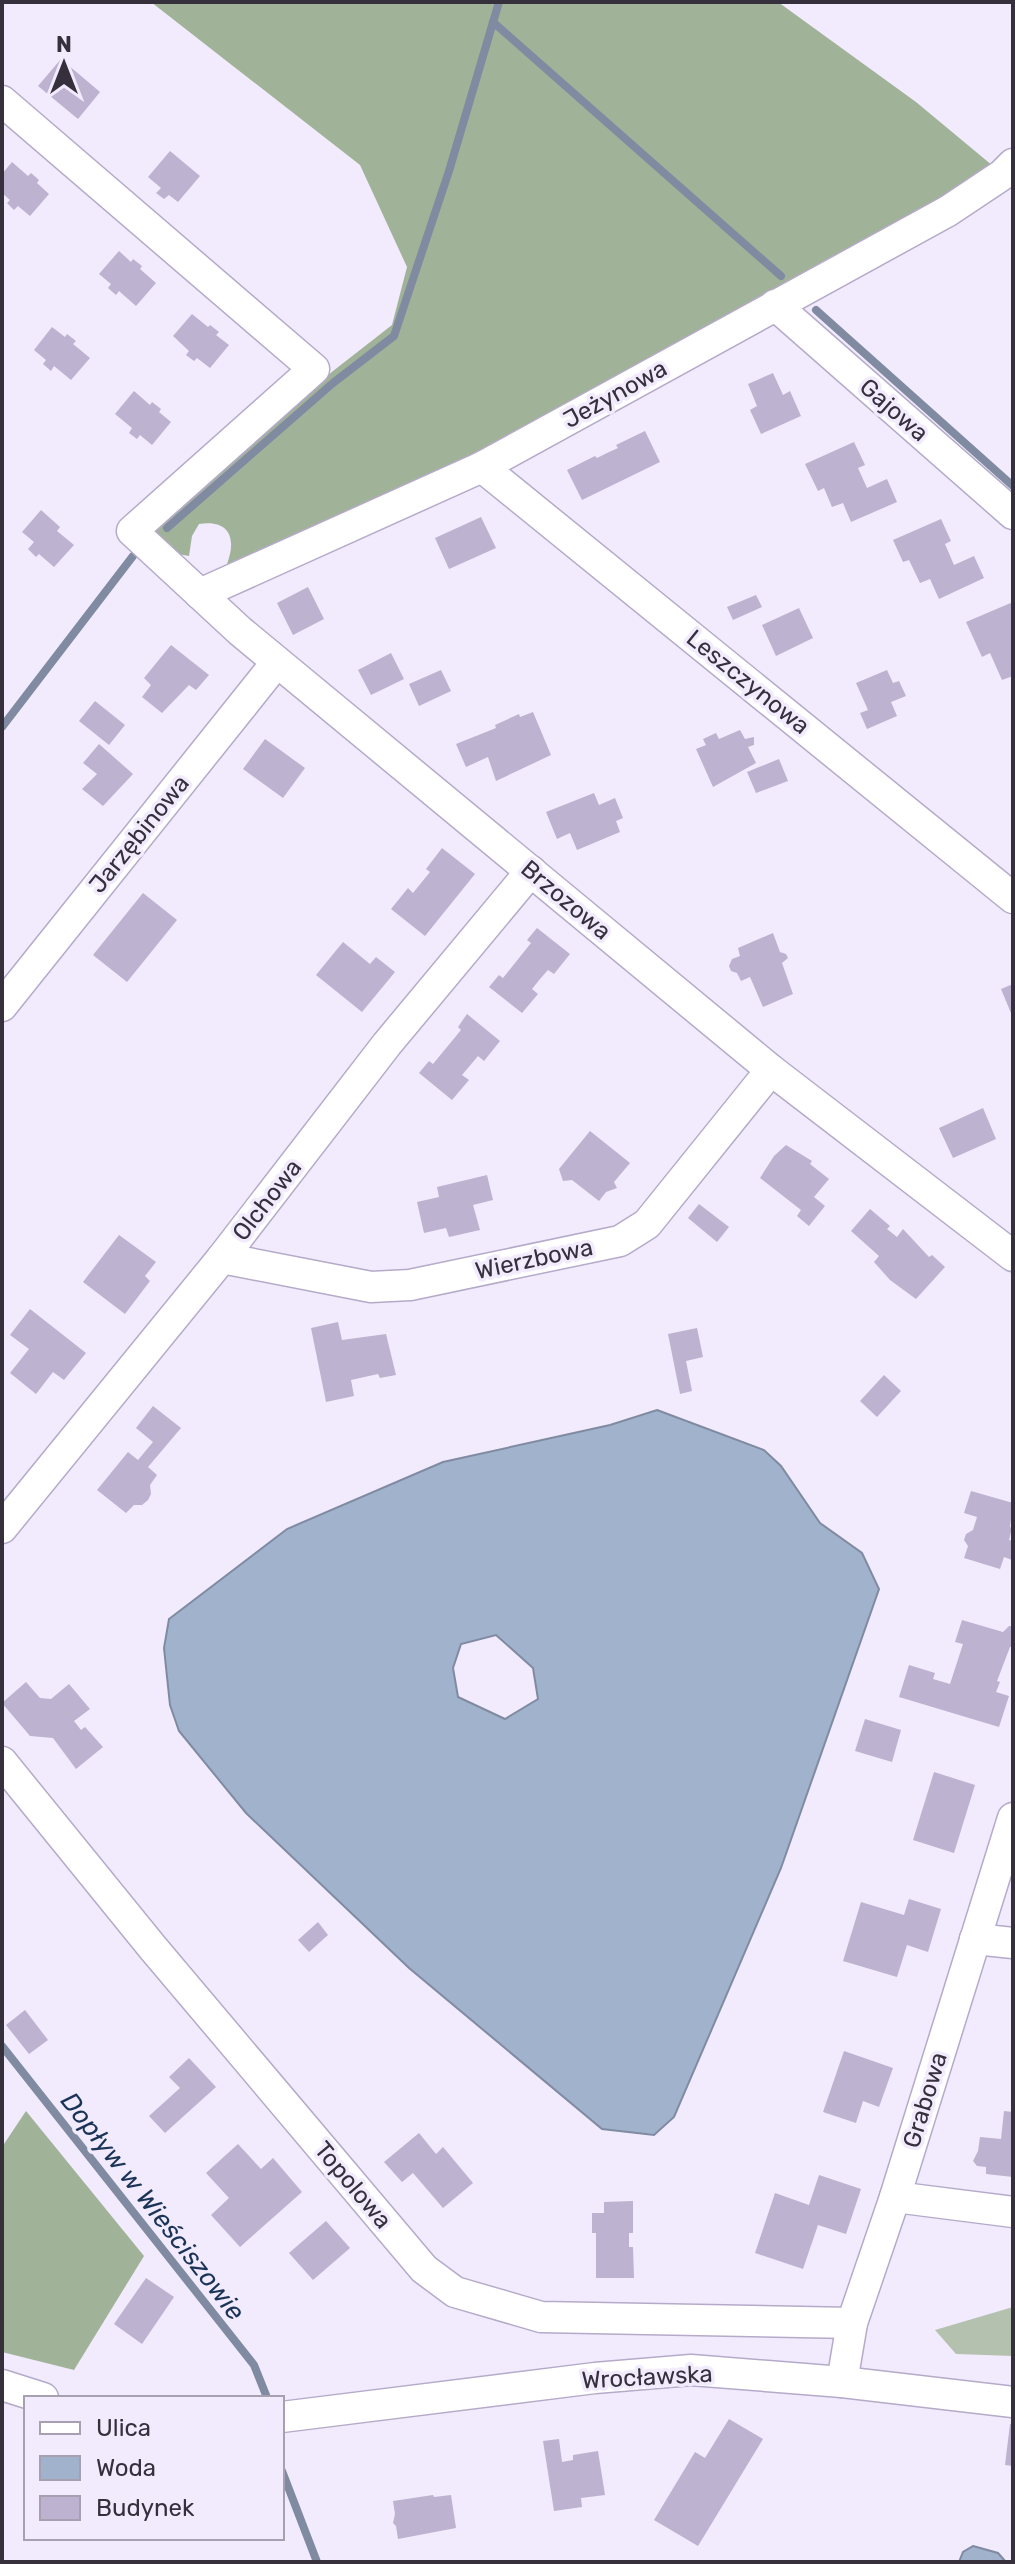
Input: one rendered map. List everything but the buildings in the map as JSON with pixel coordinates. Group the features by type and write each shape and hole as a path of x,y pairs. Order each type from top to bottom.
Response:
{"street":[{"name":"Brzozowa","path":"2,101 314,369 132,531 277,662 771,1070 1013,1256"},
{"name":"Jeżynowa","path":"200,594 482,467 948,211 1002,175 1013,164"},
{"name":"Gajowa","path":"775,305 1013,514"},
{"name":"Leszczynowa","path":"482,467 1013,898"},
{"name":"Jarzębinowa","path":"2,1006 277,662"},
{"name":"Olchowa","path":"2,1528 222,1258 387,1044 531,871"},
{"name":"Wierzbowa","path":"222,1258 371,1287 410,1285 620,1241 647,1224 771,1070"},
{"name":"Topolowa","path":"2,1762 153,1948 424,2269 455,2292 541,2317 852,2323"},
{"name":"Grabowa","path":"842,2382 852,2323 895,2197 1013,1818"},
{"path":"975,1939 1013,1943"},
{"path":"895,2197 1013,2212"},
{"name":"Wrocławska","path":"284,2417 595,2378 691,2370 842,2382 1013,2402"},
{"path":"2,2385 37,2396"}],"green space":[{"path":"151,2 778,2 916,102 993,166 919,215 471,458 227,564 230,539 228,532 217,524 199,524 192,536 189,556 178,554 150,530 333,371 392,325 407,267 360,165"},
{"path":"26,2111 144,2256 74,2370 2,2352 2,2147"},
{"path":"1013,2307 1013,2356 956,2354 935,2330"}],"water":[{"path":"657,1410 764,1450 781,1466 820,1523 862,1553 879,1589 781,1868 674,2117 654,2135 602,2129 409,1968 246,1813 179,1731 170,1705 164,1648 169,1619 287,1529 443,1462 610,1425","holes":["496,1635 533,1668 538,1699 505,1719 458,1697 453,1668 461,1644"]},
{"path":"973,2546 998,2553 1006,2562 959,2562 963,2552"}],"waterway":[{"path":"167,528 333,383 394,336 449,171 499,2"},
{"path":"493,22 781,276"},
{"path":"816,310 1013,486"},
{"name":"Dopływ w Wieściszowie","path":"2,727 133,556"},
{"name":"Dopływ w Wieściszowie","path":"2,2046 254,2365 266,2395"},
{"name":"Dopływ w Wieściszowie","path":"284,2476 317,2562"}]}
